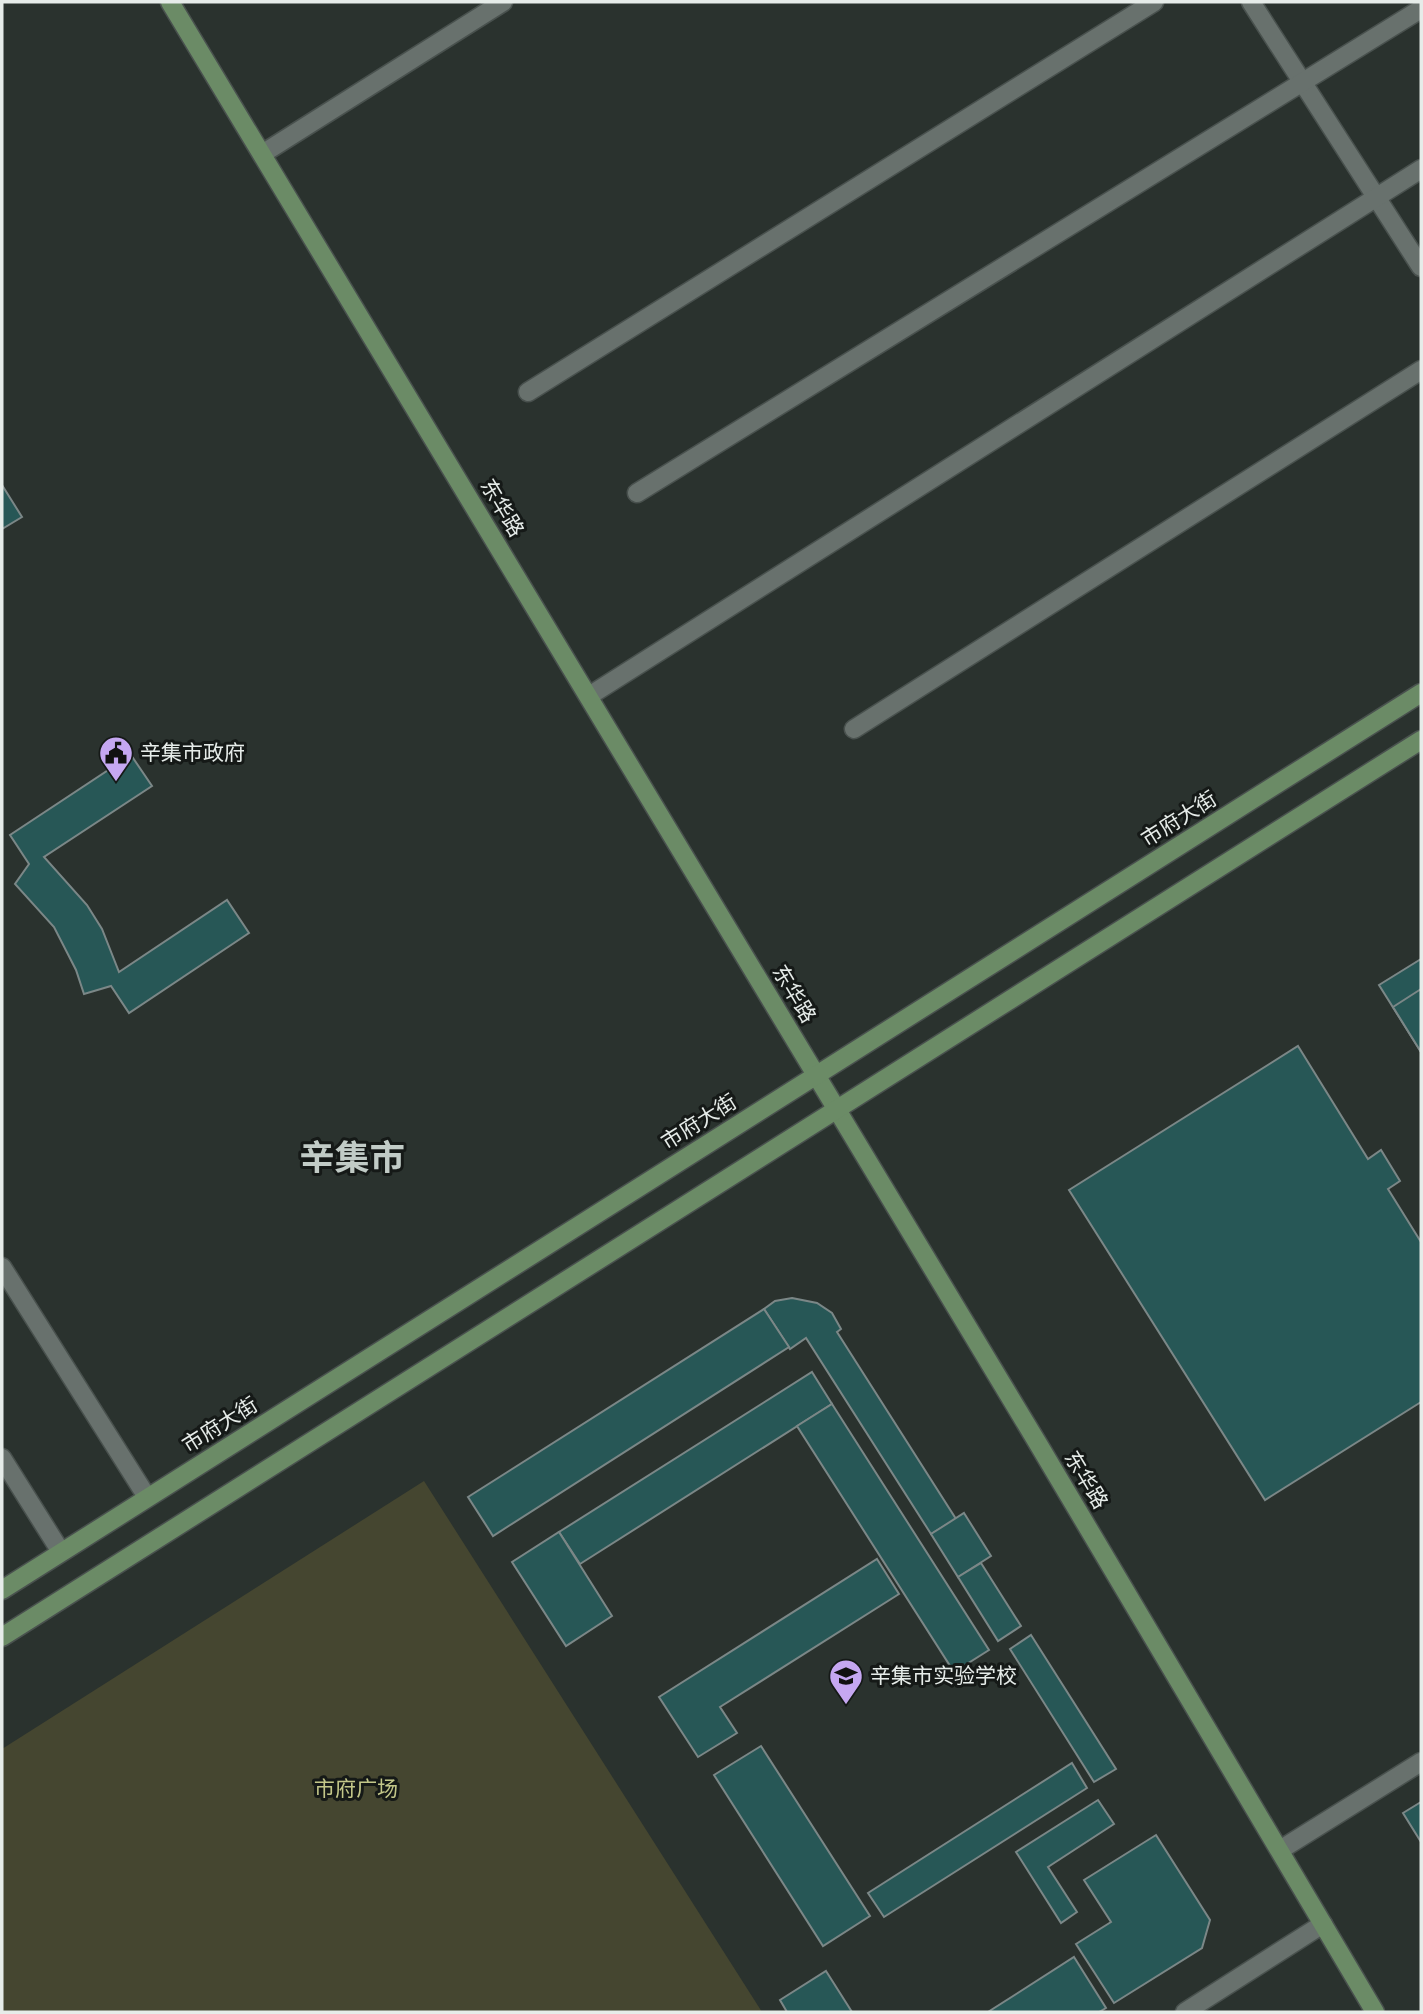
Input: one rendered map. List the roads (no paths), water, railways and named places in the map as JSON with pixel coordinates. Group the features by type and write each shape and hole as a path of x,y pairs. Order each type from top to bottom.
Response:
{"main road":[{"name":"东华路","path":"170,2 589,696 1375,2012"},
{"name":"市府大街","path":"2,1590 1421,693"},
{"path":"2,1637 1421,740"}],"street":[{"path":"262,154 503,2"},
{"path":"528,392 1154,2"},
{"path":"1251,2 1421,267"},
{"path":"637,494 1421,9"},
{"path":"589,696 1421,169"},
{"path":"854,729 1421,370"},
{"path":"2,1267 147,1497"},
{"path":"2,1458 61,1552"},
{"path":"1280,1850 1421,1762"},
{"path":"1185,2012 1323,1924"}],"place":[{"name":"辛集市政府","path":"116,783"},
{"name":"辛集市实验学校","path":"846,1706"}],"district":[{"name":"辛集市","path":"352,1158"}],"park label":[{"name":"市府广场","path":"356,1789"}]}
